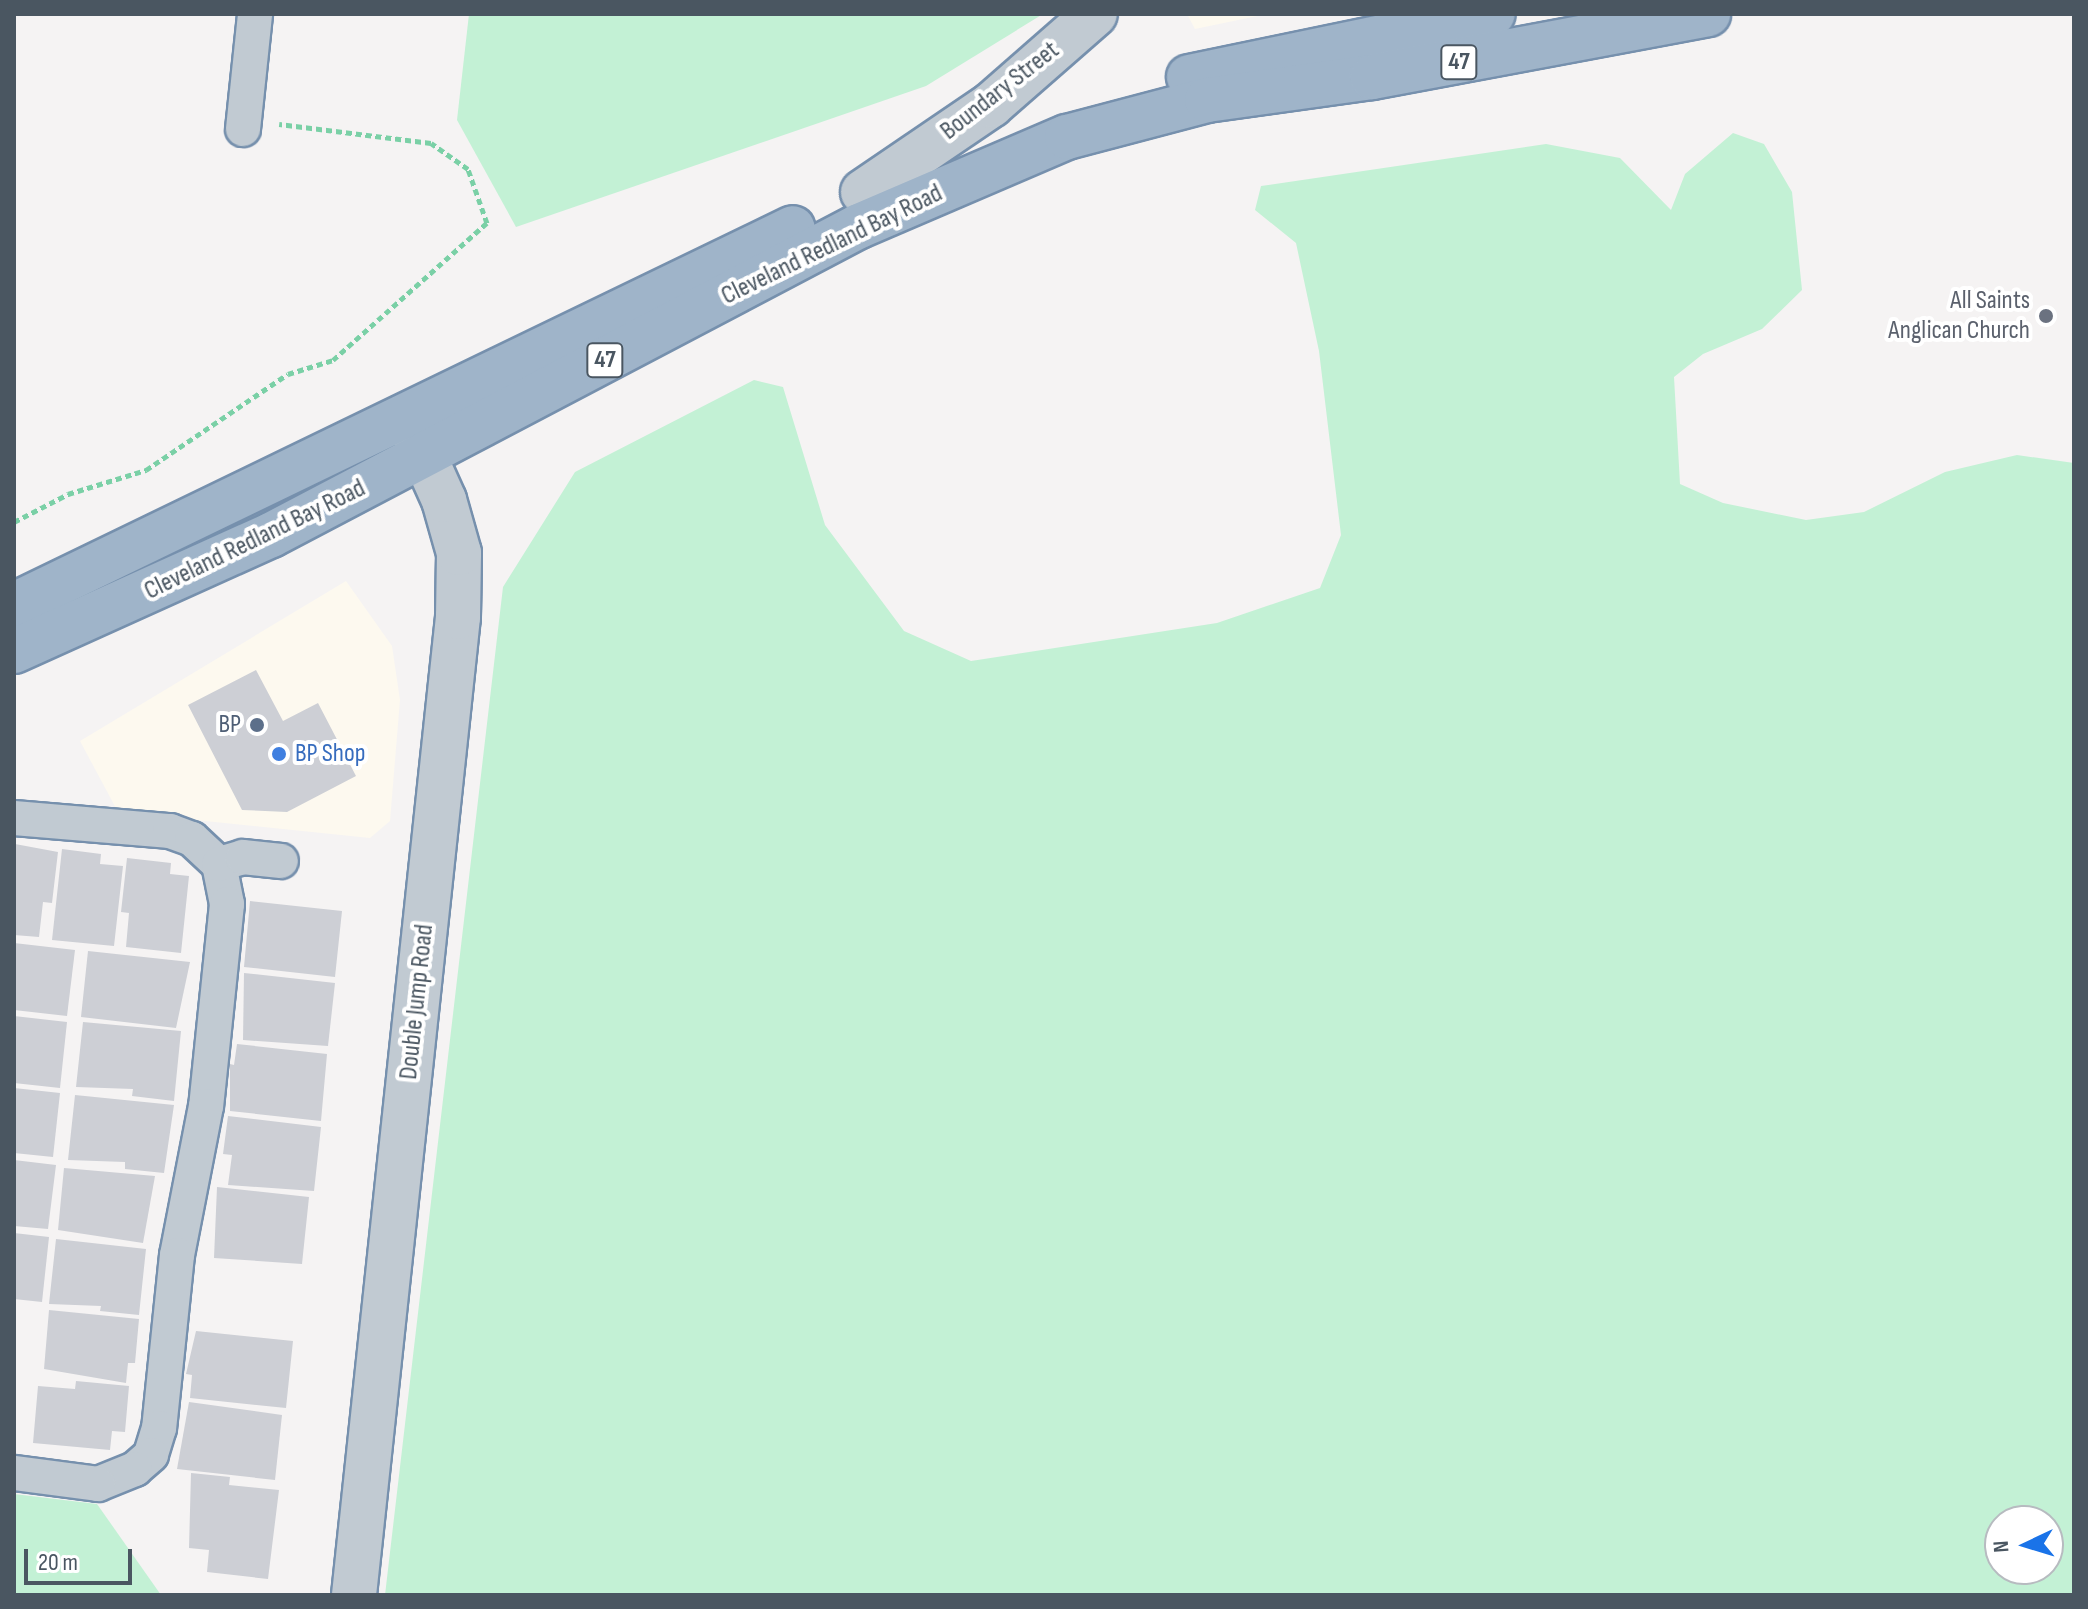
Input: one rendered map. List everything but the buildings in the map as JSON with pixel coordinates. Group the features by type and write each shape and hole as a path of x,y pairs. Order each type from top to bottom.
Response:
{"highway":[{"name":"Cleveland Redland Bay Road","path":"14,651 176,581 415,437 863,192 1028,121 1216,70 1493,14"},
{"name":"Cleveland Redland Bay Road","path":"14,605 415,437 859,226 1067,137 1207,100 1431,67 1708,14"}],"street":[{"path":"243,129 255,14"},
{"name":"Boundary Street","path":"863,192 991,105 1095,14"},
{"name":"Double Jump Road","path":"354,1595 458,617 459,553 444,500 415,437"},
{"path":"14,818 170,831 192,839 219,864 227,904 206,1106 177,1255 159,1428 151,1455 135,1469 98,1484 14,1473"},
{"path":"219,864 243,857 281,861"}],"path":[{"path":"14,522 68,494 146,470 276,382 333,360 487,223 468,169 431,143 293,123 243,129"}],"shaded area":[{"path":"1187,14 1267,14 1195,29"},
{"path":"346,581 392,646 400,700 390,821 370,838 118,812 80,741"}],"green space":[{"path":"469,14 1043,14 926,86 516,227 457,120"},
{"path":"1733,133 1764,144 1792,192 1802,290 1762,329 1703,354 1674,377 1680,484 1723,503 1806,520 1864,512 1945,472 2017,455 2074,463 2074,1595 385,1595 503,587 575,472 754,380 783,387 825,525 904,631 971,661 1217,623 1320,588 1341,535 1319,351 1296,243 1255,210 1261,186 1546,144 1620,158 1671,210 1685,174"},
{"path":"14,1494 97,1504 161,1595 14,1595"}],"place":[{"name":"All Saints Anglican Church","path":"2046,316"},
{"name":"BP","path":"257,725"},
{"name":"BP Shop","path":"279,754"}]}
